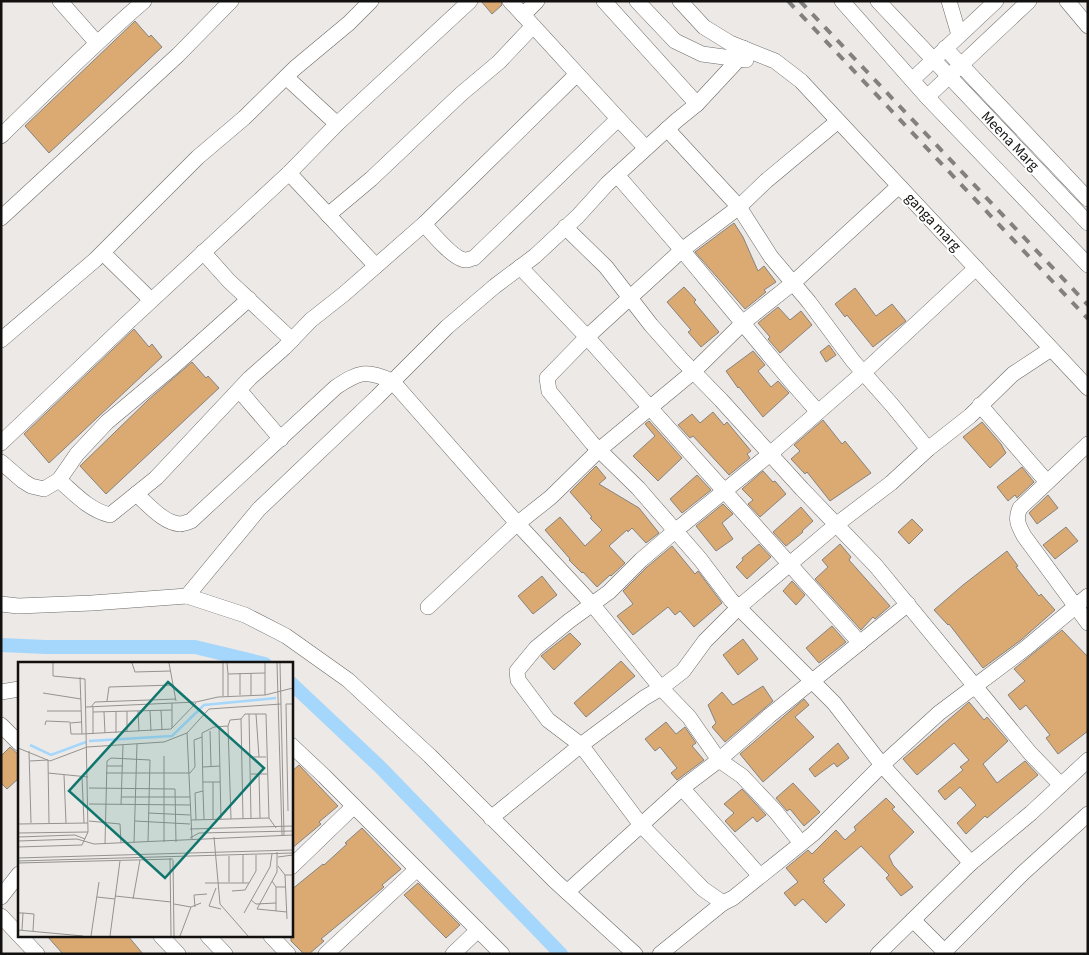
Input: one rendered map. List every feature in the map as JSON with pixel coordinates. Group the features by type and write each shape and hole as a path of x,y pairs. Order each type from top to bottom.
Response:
{"street":[{"path":"60,1 97,43"},
{"path":"2,132 144,1"},
{"path":"1,340 103,253 198,157 244,118 286,77 349,23 371,1"},
{"path":"1,443 151,300 289,173 337,124 470,1"},
{"path":"510,1 646,148"},
{"path":"328,215 371,179 461,94 499,62 528,20 537,1"},
{"path":"604,1 697,104"},
{"name":"ganga marg","path":"638,1 675,41 702,54 740,54 775,61 801,81 1088,388"},
{"name":"ganga marg","path":"680,1 704,27 730,43 740,54"},
{"path":"842,1 927,97 1088,265"},
{"name":"Meena Marg","path":"878,1 1088,223"},
{"path":"949,1 959,35"},
{"path":"912,80 996,1"},
{"path":"927,97 1029,1"},
{"path":"1067,1 1088,26"},
{"path":"1,218 178,55 223,4"},
{"path":"945,48 1088,199"},
{"path":"187,596 259,509 287,484 447,327 535,256 667,128 697,104 740,54"},
{"path":"59,480 90,507 110,515 156,478 239,390 311,320 424,224 577,74"},
{"path":"286,77 337,124"},
{"path":"424,224 443,245 460,258 466,260 474,258 618,119"},
{"path":"838,120 766,181 739,207 682,250 630,297 547,378 547,386 549,392 599,450 638,488 675,530 739,608 834,703 882,765 971,864"},
{"path":"667,128 739,207 771,256 863,373 928,449"},
{"path":"289,173 376,266"},
{"path":"617,175 818,412"},
{"path":"428,608 517,523 551,497 599,450 693,372 743,323 793,283 899,186"},
{"path":"566,227 606,267 651,325 693,372 838,524 908,604 1030,752 1061,785"},
{"path":"203,252 229,281 292,340"},
{"path":"103,253 151,300"},
{"path":"520,267 587,337 860,643"},
{"path":"723,903 703,890 641,825 581,745 548,720 518,680 517,671 536,648 609,592 675,530 770,454 863,373 976,268"},
{"path":"1,462 30,486 44,489 59,480 77,454 107,422 174,366 248,299"},
{"path":"491,818 581,745 644,698 662,688 682,671 705,641 739,608 970,416 1013,374 1051,348"},
{"path":"136,494 154,511 171,522 181,524 191,521 336,387 353,376 365,373 376,374 392,381 517,523 592,604 662,688 689,717 719,760 742,776 776,812 801,843"},
{"path":"239,390 281,439"},
{"path":"980,406 1047,482"},
{"path":"1088,444 1020,508 1016,517 1017,524 1024,536 1075,608 1088,623"},
{"path":"1,604 18,606 100,603 187,596 246,615 286,636 348,680 430,756 567,892 635,954"},
{"path":"660,954 801,843 844,805 882,765 939,713 976,686 1088,596"},
{"path":"567,892 682,788 719,760 769,716 908,604"},
{"path":"1,692 18,689"},
{"path":"1,725 18,742"},
{"path":"293,750 354,806 502,954"},
{"path":"878,954 971,864 1031,813 1088,760"},
{"path":"682,788 760,876"},
{"path":"292,866 354,806"},
{"path":"913,920 946,953 1023,872 1088,814"},
{"path":"326,954 417,869"},
{"path":"1,897 18,875"},
{"path":"1,916 18,933"},
{"path":"453,954 478,930"},
{"path":"23,938 37,954"},
{"path":"163,938 178,954"},
{"path":"210,938 225,954"},
{"path":"273,938 288,954"}],"building":[{"path":"481,1 501,1 502,5 492,14"},
{"path":"135,21 149,37 151,35 162,47 49,153 25,126"},
{"path":"734,223 743,237 758,271 764,266 776,282 764,290 766,292 745,309 695,252"},
{"path":"684,287 719,332 701,347 688,332 691,330 667,302"},
{"path":"855,288 876,316 892,304 906,321 873,347 847,315 845,317 835,304"},
{"path":"778,307 790,320 801,311 812,325 780,353 758,323"},
{"path":"134,329 149,347 152,344 162,357 49,463 24,434"},
{"path":"829,345 836,355 826,362 820,352"},
{"path":"753,351 765,365 758,371 771,387 778,381 789,393 763,417 726,371"},
{"path":"192,362 206,378 208,376 219,388 106,494 80,466 148,400"},
{"path":"713,412 724,425 727,422 751,451 747,454 750,458 729,475 693,436 690,438 678,425 692,414 700,423"},
{"path":"823,420 842,444 845,441 871,473 830,501 807,472 805,474 791,459 800,451 794,445"},
{"path":"649,421 682,458 658,481 633,456 655,436 645,424"},
{"path":"982,422 1001,444 1006,453 990,468 963,437"},
{"path":"596,466 606,478 599,484 639,508 659,533 646,543 632,528 628,532 627,530 609,546 625,563 597,587 569,560 545,530 560,517 585,546 602,530 570,492"},
{"path":"1022,467 1034,482 1017,498 1015,495 1008,501 997,487"},
{"path":"763,471 786,494 760,517 748,504 753,500 742,489"},
{"path":"697,475 711,490 682,513 670,499"},
{"path":"1048,495 1058,508 1037,524 1029,513"},
{"path":"723,504 733,514 722,523 733,539 716,551 696,526"},
{"path":"801,507 813,521 786,546 773,532"},
{"path":"912,519 923,530 909,544 898,532"},
{"path":"1066,527 1078,541 1055,559 1043,545"},
{"path":"759,544 771,557 747,579 736,567 743,560 742,558"},
{"path":"840,544 851,557 849,560 890,606 875,619 873,617 861,630 815,579 828,567 822,560"},
{"path":"672,546 695,574 698,571 722,603 694,627 680,611 675,615 668,607 633,635 617,616 633,604 623,591"},
{"path":"1007,551 1018,566 1016,567 1039,596 1041,594 1055,610 1021,640 983,668 949,624 934,610"},
{"path":"542,576 557,595 533,614 518,596"},
{"path":"792,581 805,595 796,605 783,591"},
{"path":"832,626 846,642 819,663 806,648"},
{"path":"1062,630 1088,657 1088,731 1058,754 1046,738 1050,735 1026,705 1020,710 1008,695 1025,681 1014,669"},
{"path":"570,633 581,644 554,670 541,656"},
{"path":"743,639 758,659 738,675 723,655"},
{"path":"621,661 635,676 586,717 574,703"},
{"path":"763,686 773,701 725,742 712,727 716,723 708,705 722,692 733,705"},
{"path":"804,699 809,705 795,717 814,737 763,782 740,754"},
{"path":"969,702 984,720 987,717 1008,741 983,764 997,783 1025,761 1038,775 987,818 985,816 966,834 957,823 976,805 960,787 945,800 938,791 963,770 960,767 969,760 954,743 917,775 903,759"},
{"path":"666,722 676,734 685,727 696,743 692,746 704,760 677,780 671,773 677,768 660,747 655,751 645,739"},
{"path":"838,743 849,758 837,767 834,763 815,777 809,769"},
{"path":"10,747 18,754 18,779 7,789 1,783 1,756"},
{"path":"299,765 338,806 319,822 321,824 292,848 292,771"},
{"path":"793,783 820,812 804,826 790,809 787,811 776,798"},
{"path":"742,789 766,815 757,822 753,817 735,832 725,821 734,813 724,804"},
{"path":"886,798 895,807 892,809 914,832 889,856 893,865 913,887 901,896 886,878 889,875 861,846 823,879 825,881 823,882 845,905 826,923 803,899 795,906 784,893 798,882 786,868 808,850 812,854 836,830 845,840 856,830 854,827"},
{"path":"362,828 401,869 382,885 384,887 321,939 324,941 309,954 304,954 291,941 292,889 324,865 347,844 345,843"},
{"path":"418,883 460,925 446,938 404,895"},
{"path":"49,938 130,938 143,954 63,954"}],"waterway":[{"path":"1,645 46,647 195,647 257,662"},
{"path":"292,684 379,766 561,954"}],"railway":[{"path":"788,1 1088,319"},
{"path":"800,1 1088,305"}]}
